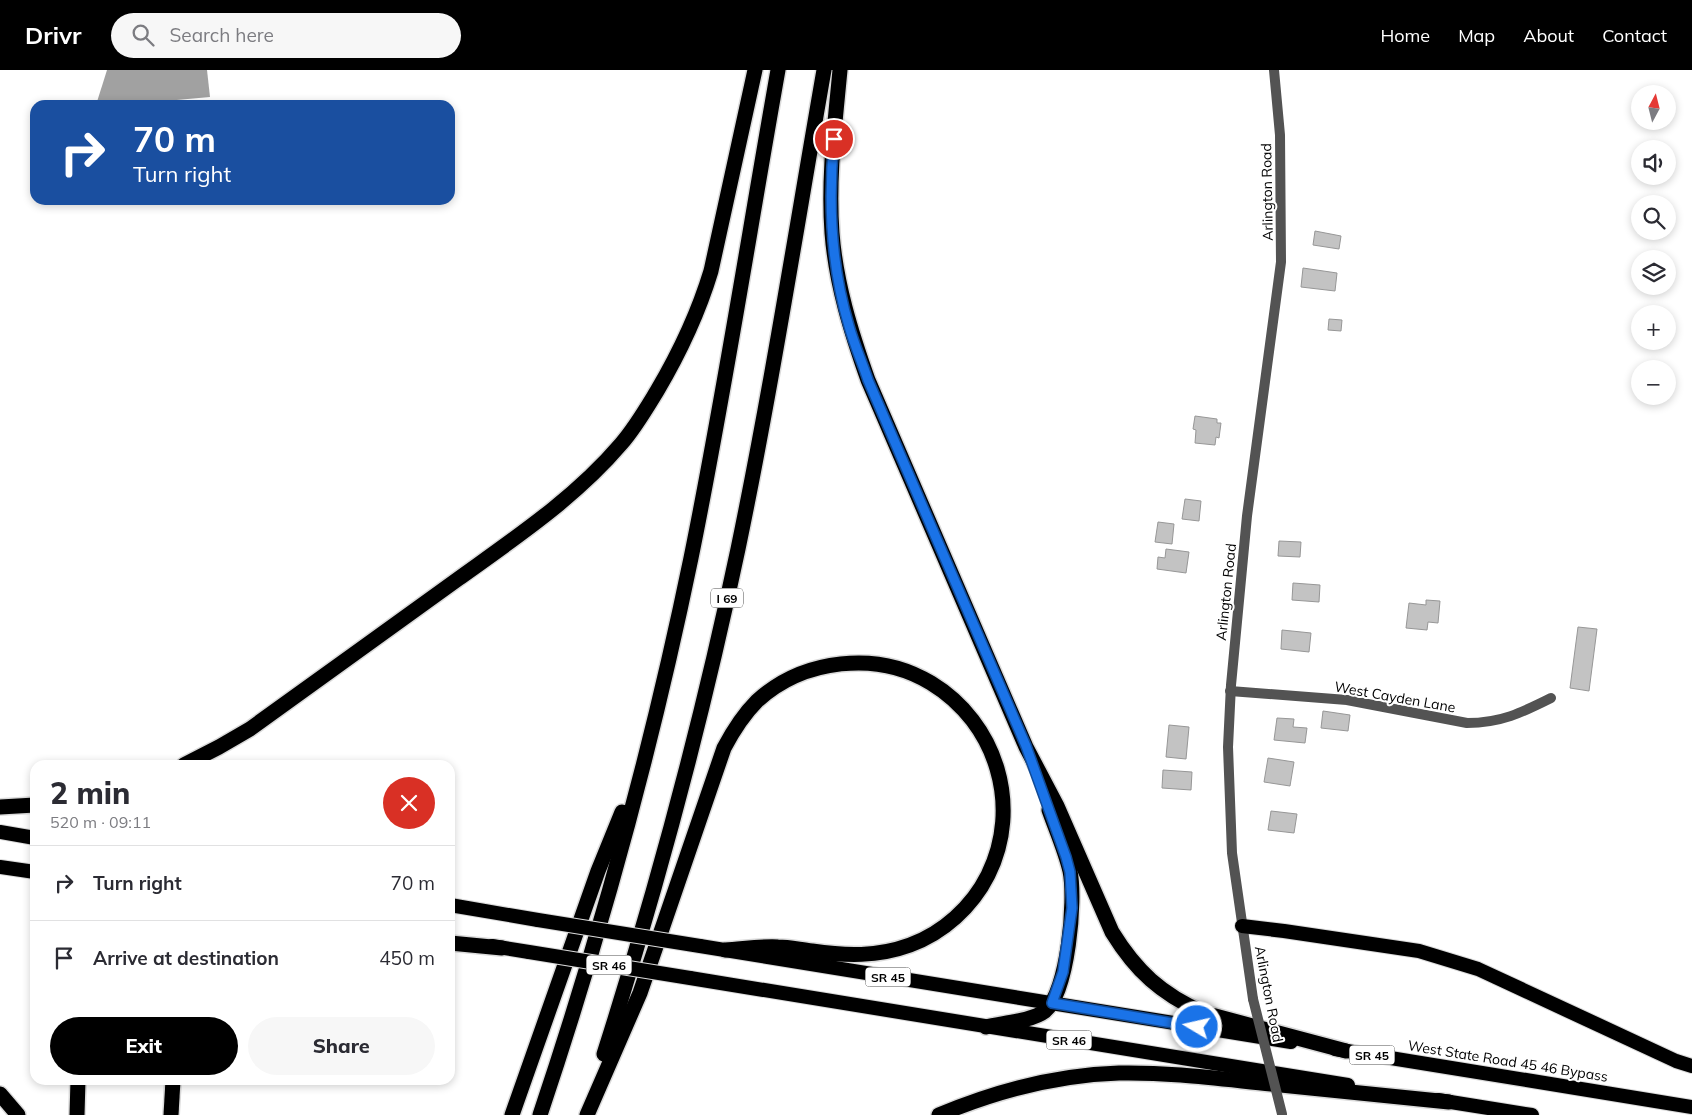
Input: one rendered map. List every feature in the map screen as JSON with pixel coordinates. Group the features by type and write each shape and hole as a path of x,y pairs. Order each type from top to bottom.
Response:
{"highway":[{"path":"194,760 219,748 250,729 502,548 567,498 622,443 645,411 672,366 692,327 703,297 711,271 756,70"},
{"path":"540,1115 578,999 608,896 646,753 691,559 778,70"},
{"name":"I 69","path":"585,1115 649,910 713,662 752,477 824,70"},
{"path":"840,70 831,176 832,234 838,279 848,325 868,380 1026,746 1066,857 1071,884 1072,908 1063,972 1052,1003 1040,1014 986,1027"},
{"path":"585,1115 640,993 720,756 730,735 757,701 793,678 830,665 852,663 875,664 913,674 930,682 956,702 974,723 991,751 1001,781 1004,810 1001,837 993,865 975,897 961,912 928,937 911,945 875,954 853,956 779,946 725,950"},
{"path":"1026,746 1057,806 1112,932 1123,950 1144,974 1167,993 1183,1003 1204,1012 1346,1051"},
{"path":"512,1115 598,871 646,753"},
{"path":"0,807 30,805"},
{"path":"0,832 30,837"},
{"path":"0,867 30,871"},
{"name":"SR 45","path":"455,906 1052,1003"},
{"path":"1242,926 1419,951 1478,969 1668,1057 1692,1066"},
{"path":"455,942 502,948"},
{"name":"SR 46","path":"502,948 1449,1102"},
{"name":"West State Road 45 46 Bypass","path":"1052,1003 1692,1107"},
{"path":"939,1115 991,1094 1023,1086 1056,1079 1119,1073 1186,1076 1449,1102 1532,1115"},
{"path":"77,1115 78,1085"},
{"path":"171,1115 173,1085"},
{"path":"0,1094 18,1115"}],"street":[{"name":"Arlington Road","path":"1274,70 1280,135 1281,262 1247,516 1230,691 1228,747 1232,852 1242,926 1253,999 1282,1115"},
{"name":"West Cayden Lane","path":"1230,691 1348,700 1467,724 1516,716 1551,698"}],"shaded area":[{"path":"107,70 207,70 210,97 177,100 98,100"}],"building":[{"path":"1315,231 1341,236 1339,249 1313,245"},
{"path":"1303,268 1337,273 1335,291 1301,287"},
{"path":"1329,319 1342,320 1341,331 1328,330"},
{"path":"1195,416 1217,419 1217,423 1221,423 1219,438 1216,437 1215,445 1195,443 1196,430 1193,429"},
{"path":"1185,499 1201,501 1199,521 1182,519"},
{"path":"1158,522 1174,524 1172,544 1155,542"},
{"path":"1279,541 1301,542 1300,557 1278,556"},
{"path":"1166,549 1189,552 1186,573 1157,569 1158,557 1165,558"},
{"path":"1293,583 1320,585 1319,602 1292,600"},
{"path":"1426,600 1440,601 1438,623 1428,622 1427,630 1406,628 1409,603 1426,605"},
{"path":"1578,627 1597,629 1589,691 1570,688"},
{"path":"1282,630 1311,633 1309,652 1281,649"},
{"path":"1323,711 1350,715 1348,731 1321,728"},
{"path":"1277,718 1294,719 1293,727 1307,728 1305,743 1274,740"},
{"path":"1169,725 1189,727 1186,759 1166,757"},
{"path":"1268,758 1294,762 1290,786 1264,782"},
{"path":"1163,770 1192,772 1191,790 1162,788"},
{"path":"1271,811 1297,814 1294,833 1268,830"}],"route":[{"path":"834,139 831,176 832,234 838,279 848,325 868,380 1026,746 1070,872 1072,908 1070,929 1063,972 1052,1003 1197,1027"}]}
